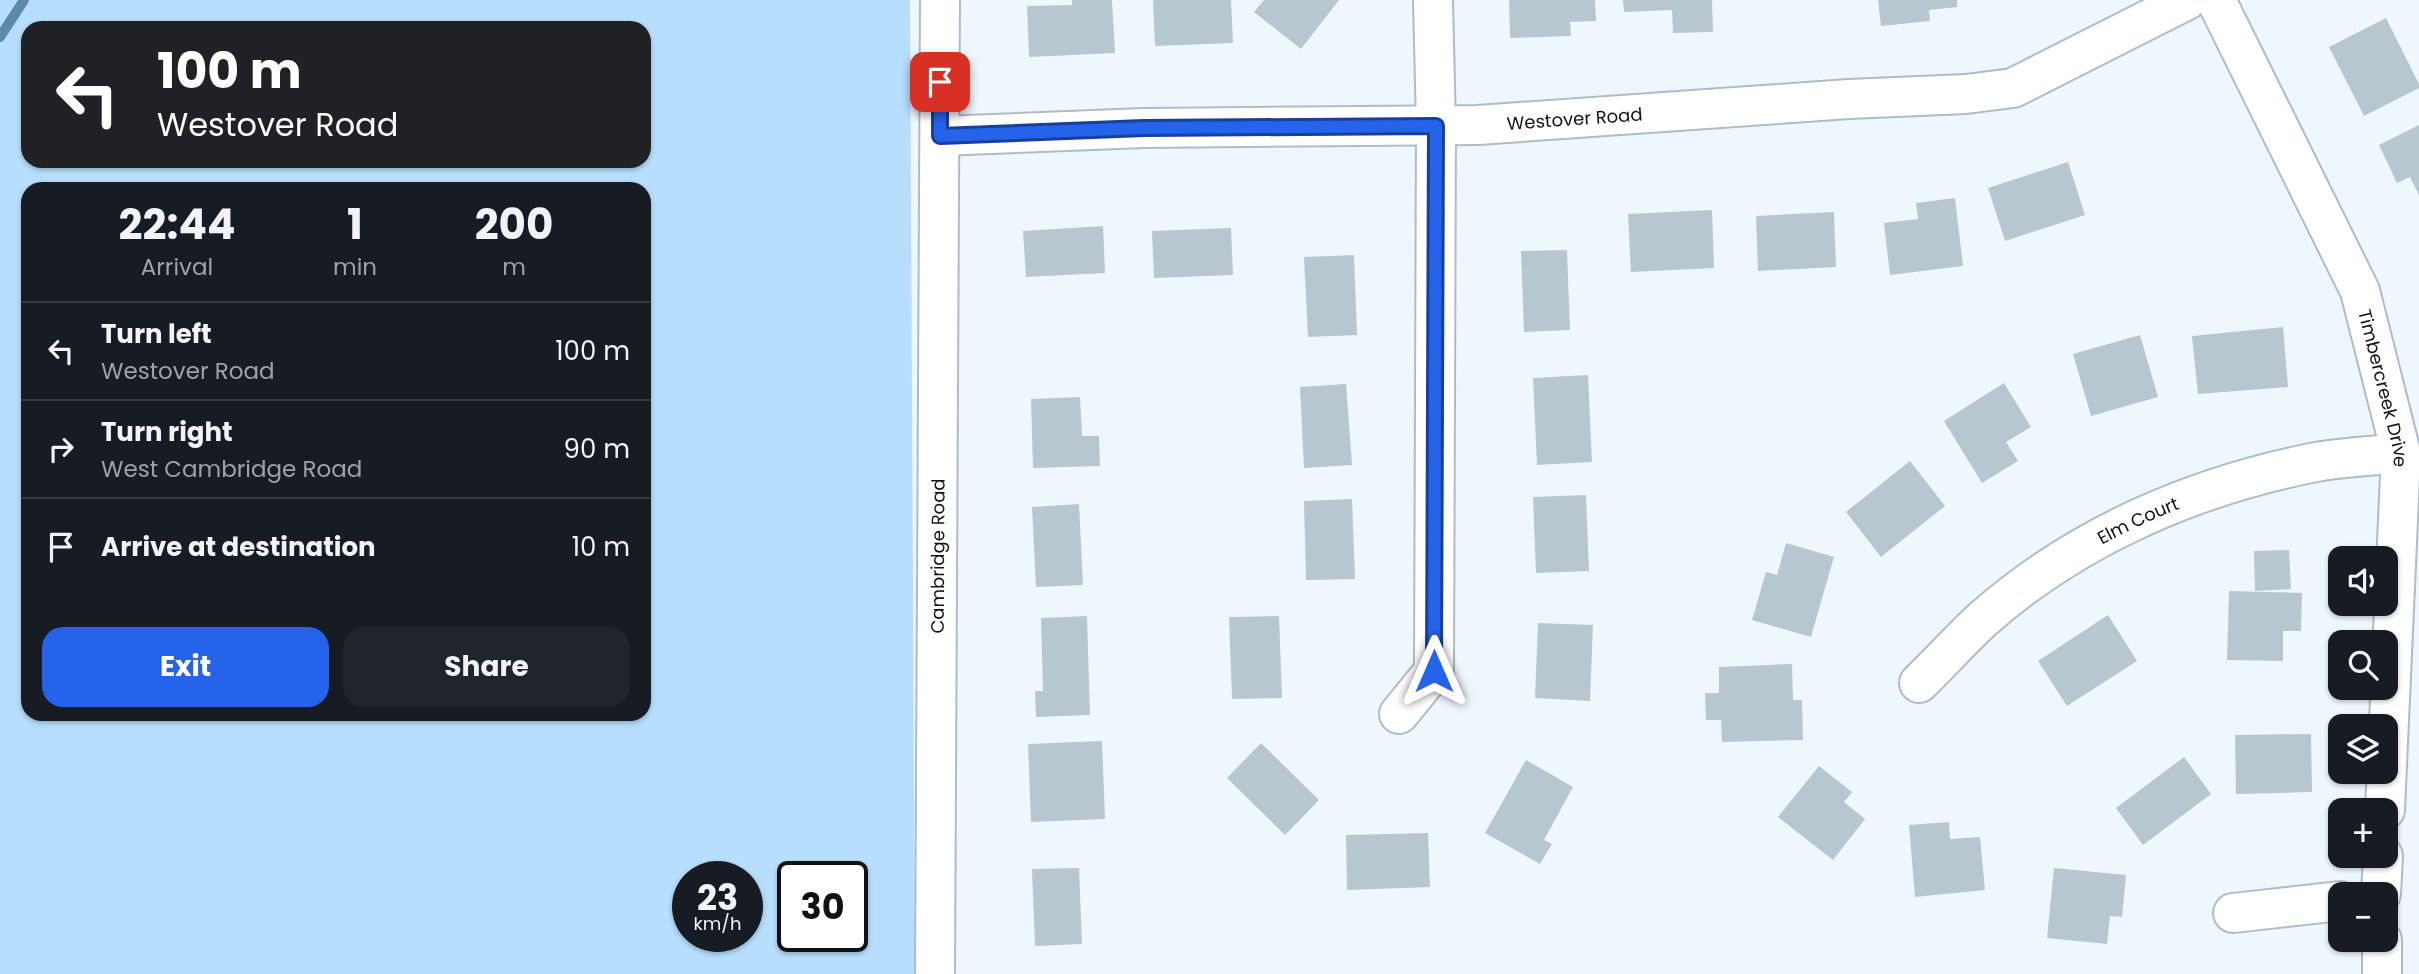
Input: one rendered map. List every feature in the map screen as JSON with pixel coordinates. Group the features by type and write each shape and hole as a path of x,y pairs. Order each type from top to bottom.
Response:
{"street":[{"name":"Cambridge Road","path":"935,974 940,0"},
{"path":"1399,714 1434,671 1436,126 1433,0"},
{"name":"Westover Road","path":"940,136 1144,128 1478,125 1849,99 1966,94 2013,88 2188,0"},
{"name":"Timbercreek Drive","path":"2216,0 2360,291 2401,453 2386,798"},
{"name":"Elm Court","path":"1919,683 1984,619 2039,575 2099,538 2162,507 2239,480 2319,461 2401,453"},
{"path":"2233,913 2328,902"},
{"path":"2382,952 2382,974"}],"shaded area":[{"path":"0,0 910,0 915,974 0,974"}],"building":[{"path":"1072,0 1112,0 1115,53 1029,57 1027,6 1072,5"},
{"path":"1153,0 1231,0 1233,43 1155,46"},
{"path":"1264,0 1339,0 1301,49 1254,12"},
{"path":"1509,0 1595,0 1596,21 1570,22 1571,36 1510,38"},
{"path":"1623,0 1712,0 1713,32 1673,33 1672,10 1624,12"},
{"path":"1878,0 1957,0 1957,7 1929,10 1930,21 1881,26"},
{"path":"2386,18 2419,88 2364,116 2329,47"},
{"path":"2419,125 2419,195 2410,177 2397,183 2379,145"},
{"path":"2068,162 2085,215 2005,241 1988,188"},
{"path":"1955,198 1963,266 1890,275 1884,223 1918,219 1916,203"},
{"path":"1712,210 1714,268 1631,272 1628,214"},
{"path":"1834,212 1836,267 1758,271 1756,216"},
{"path":"1103,226 1105,273 1026,277 1023,231"},
{"path":"1231,228 1233,275 1154,278 1152,231"},
{"path":"1567,250 1570,330 1524,332 1521,251"},
{"path":"1354,255 1357,335 1308,337 1304,257"},
{"path":"2283,327 2288,387 2198,394 2192,336"},
{"path":"2140,335 2158,397 2091,416 2073,354"},
{"path":"1588,375 1592,462 1537,465 1533,378"},
{"path":"2004,383 2031,427 2006,442 2018,461 1982,483 1944,421"},
{"path":"1346,384 1352,465 1304,468 1300,387"},
{"path":"1080,397 1082,436 1099,436 1100,466 1033,468 1031,399"},
{"path":"1910,461 1945,506 1881,557 1846,512"},
{"path":"1586,495 1589,571 1536,573 1533,497"},
{"path":"1352,499 1355,579 1306,580 1304,501"},
{"path":"1079,504 1083,585 1036,587 1032,507"},
{"path":"1786,543 1834,557 1811,637 1752,620 1766,572 1777,575"},
{"path":"2289,550 2291,589 2255,591 2254,551"},
{"path":"2229,591 2302,593 2301,631 2283,631 2283,661 2227,660"},
{"path":"2108,615 2137,661 2067,706 2038,661"},
{"path":"1087,616 1090,715 1036,717 1035,691 1043,691 1041,618"},
{"path":"1279,616 1282,698 1232,699 1229,617"},
{"path":"1538,623 1593,625 1590,701 1535,698"},
{"path":"1792,664 1793,700 1802,700 1803,740 1722,742 1721,720 1706,720 1705,693 1719,693 1719,667"},
{"path":"2311,734 2312,792 2236,794 2235,735"},
{"path":"1102,741 1105,819 1031,822 1028,744"},
{"path":"1261,743 1319,800 1285,835 1227,778"},
{"path":"2184,757 2211,794 2143,845 2116,808"},
{"path":"1526,760 1573,787 1544,840 1552,844 1540,864 1485,833"},
{"path":"1819,766 1852,792 1844,802 1865,819 1833,860 1778,817"},
{"path":"1949,822 1950,839 1980,837 1985,890 1915,897 1909,825"},
{"path":"1428,833 1430,887 1347,890 1346,835"},
{"path":"1079,868 1082,944 1035,946 1032,869"},
{"path":"2054,868 2126,875 2122,917 2110,916 2107,944 2047,938"}],"waterway":[{"path":"0,37 24,0"}],"route":[{"path":"940,82 940,136 1144,128 1436,126 1434,671"}]}
